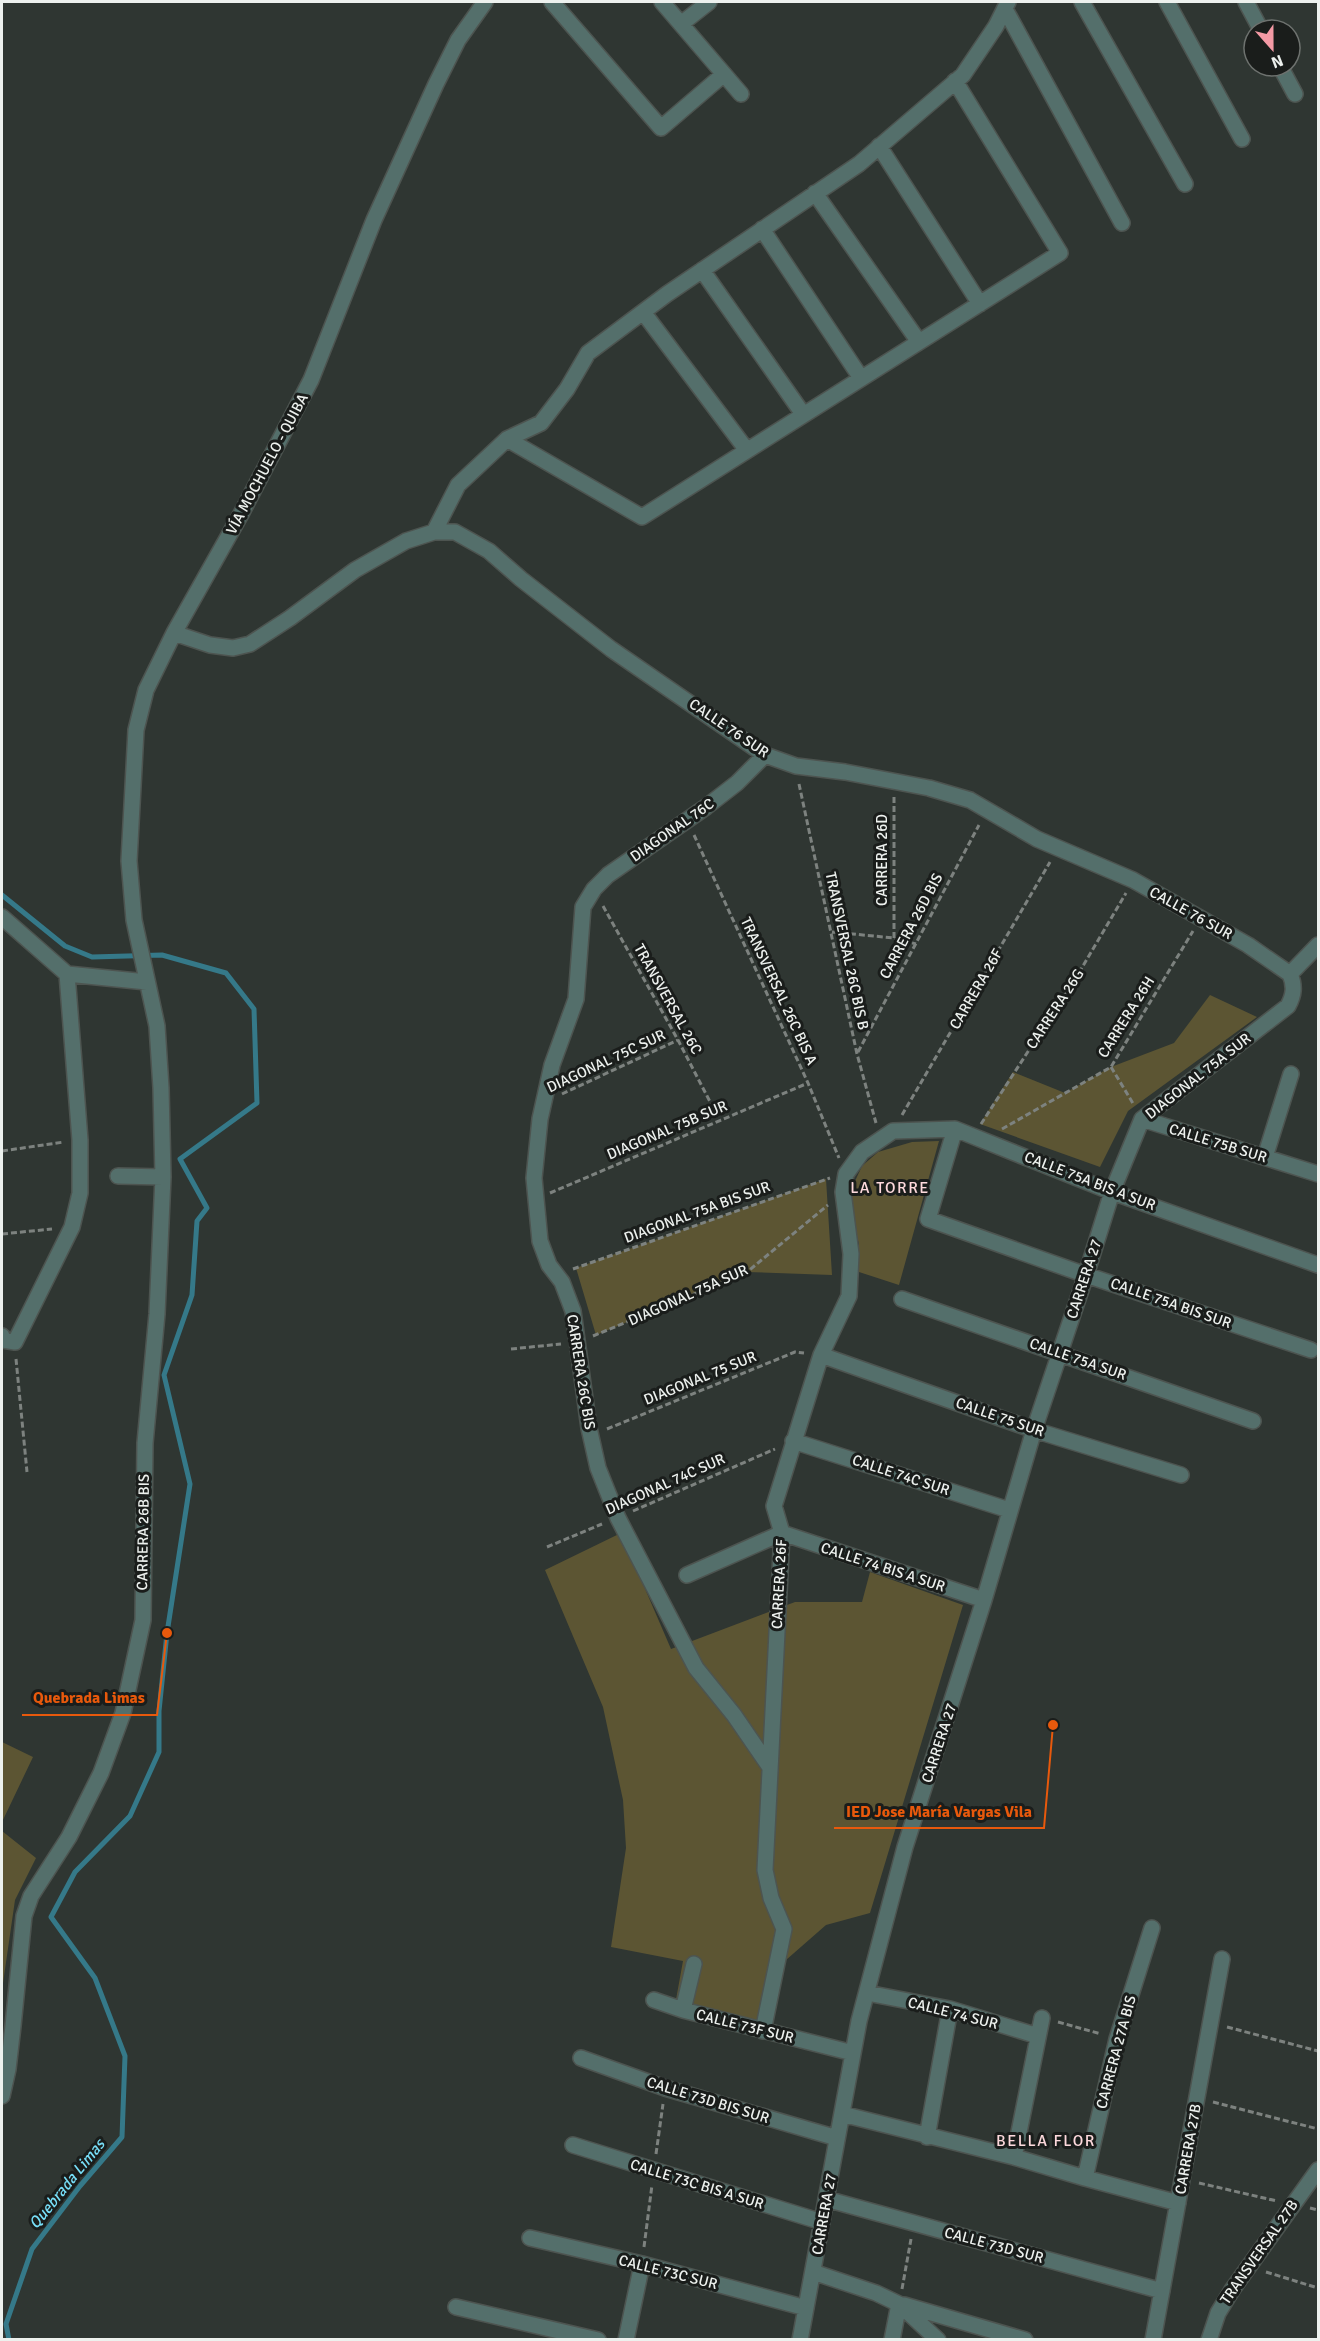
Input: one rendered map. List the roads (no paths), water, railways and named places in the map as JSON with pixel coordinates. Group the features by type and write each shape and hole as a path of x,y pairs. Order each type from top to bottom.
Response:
{"street":[{"name":"VÍA MOCHUELO - QUIBA","path":"138,944 129,861 136,730 146,690 174,633 241,514 311,380 374,220 436,84 458,40 485,2"},
{"path":"552,2 661,128 724,74"},
{"path":"662,2 741,94"},
{"path":"681,24 709,2"},
{"path":"1082,2 1185,184"},
{"path":"1167,2 1242,138"},
{"path":"1245,2 1254,18"},
{"path":"434,532 458,485 507,439 541,423 567,389 588,353 702,270 859,164 963,75 1006,5"},
{"path":"1006,5 1122,223"},
{"path":"1286,78 1295,94"},
{"path":"507,439 642,517 746,449 1060,253 955,81"},
{"path":"879,146 980,304"},
{"path":"815,194 919,342"},
{"path":"762,229 861,378"},
{"path":"702,270 803,414"},
{"path":"642,312 746,449"},
{"name":"CALLE 76 SUR","path":"174,633 210,645 233,648 250,644 355,570 406,541 434,532 455,532 489,550 521,579 611,650 765,755 796,766 845,772 929,788 970,800 1037,838 1133,880 1248,945 1290,974"},
{"name":"DIAGONAL 76C","path":"583,907 594,889 608,875 737,783 765,755"},
{"name":"CARRERA 26C BIS","path":"583,907 576,999 552,1065 540,1119 534,1178 540,1241 549,1265 562,1282 573,1311 591,1436 598,1468 618,1518 696,1668 734,1715 769,1766"},
{"path":"2,917 67,974 145,975"},
{"name":"CARRERA 26B BIS","path":"2,2096 8,2069 24,1916 31,1896 69,1837 101,1773 123,1713 143,1620 145,1443 157,1314 163,1177 157,1026 138,944"},
{"path":"1290,974 1318,945"},
{"path":"8,1339 72,1227 80,1193 80,1140 67,974"},
{"name":"DIAGONAL 75A SUR","path":"1112,1192 1142,1119 1288,1006 1293,996 1293,982 1290,974"},
{"path":"1265,1157 1291,1074"},
{"name":"CALLE 75B SUR","path":"1142,1119 1318,1174"},
{"name":"CALLE 75A BIS A SUR","path":"862,1152 886,1135 956,1129 1112,1192 1318,1265"},
{"name":"CALLE 75A BIS SUR","path":"956,1129 928,1219 1086,1275 1311,1350"},
{"name":"CARRERA 26F","path":"763,2031 784,1929 771,1898 765,1870 782,1533 774,1506 820,1355 849,1296 851,1254 843,1192 846,1174 862,1152"},
{"path":"118,1176 163,1177"},
{"name":"CARRERA 27","path":"800,2340 853,2053 905,1847 984,1600 1034,1430 1112,1192"},
{"name":"CALLE 75A SUR","path":"902,1299 1060,1352 1253,1421"},
{"name":"CALLE 75 SUR","path":"820,1355 1034,1430 1181,1475"},
{"name":"CALLE 74C SUR","path":"793,1441 1009,1510"},
{"path":"687,1575 782,1533"},
{"name":"CALLE 74 BIS A SUR","path":"782,1533 984,1600"},
{"name":"CARRERA 27A BIS","path":"1084,2178 1117,2038 1152,1928"},
{"name":"CARRERA 27B","path":"1153,2340 1222,1959"},
{"name":"CALLE 73F SUR","path":"694,1964 683,2010 853,2053"},
{"name":"CALLE 74 SUR","path":"867,1993 950,2010 1038,2036"},
{"path":"654,2000 683,2010"},
{"path":"927,2137 950,2010"},
{"path":"1014,2157 1042,2018"},
{"name":"CALLE 73D BIS SUR","path":"581,2058 665,2088 837,2138"},
{"path":"842,2114 1014,2157 1178,2203"},
{"name":"CALLE 73C BIS A SUR","path":"573,2145 822,2222"},
{"name":"TRANSVERSAL 27B","path":"1209,2340 1218,2313 1292,2204 1318,2170"},
{"name":"CALLE 73D SUR","path":"826,2199 1162,2291"},
{"name":"CALLE 73C SUR","path":"530,2238 642,2264 806,2308"},
{"path":"626,2340 642,2264"},
{"path":"813,2272 876,2293 899,2304 1025,2340"},
{"path":"892,2340 899,2304"},
{"path":"899,2304 938,2340"},
{"path":"456,2307 598,2340"}],"waterway":[{"name":"Quebrada Limas","path":"2,895 65,946 92,957 162,955 226,973 254,1009 257,1103 180,1159 207,1208 197,1221 192,1295 164,1375 190,1484 167,1633 159,1711 159,1752 130,1816 75,1872 51,1917 95,1978 125,2056 122,2137 80,2186 32,2249 6,2324 9,2340"}],"place":[{"name":"Quebrada Limas","path":"167,1633"},
{"name":"IED Jose María Vargas Vila","path":"1053,1725"}],"district":[{"name":"LA TORRE","path":"890,1188"},
{"name":"BELLA FLOR","path":"1046,2141"}]}
